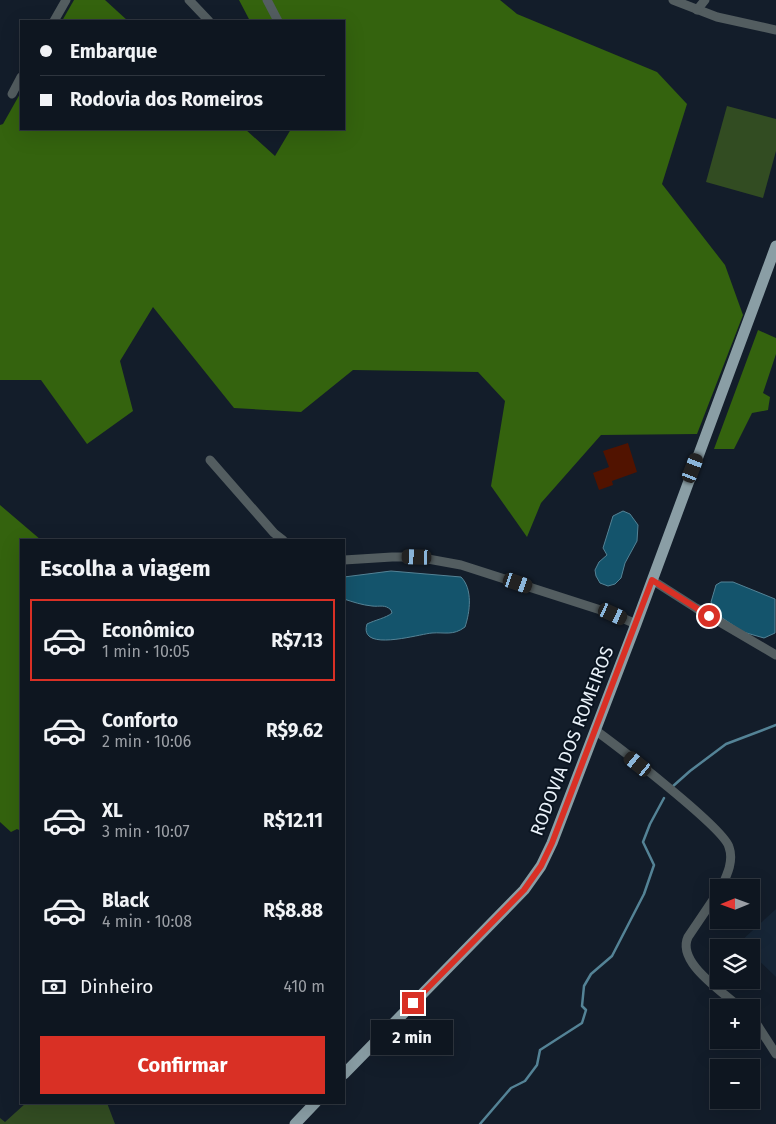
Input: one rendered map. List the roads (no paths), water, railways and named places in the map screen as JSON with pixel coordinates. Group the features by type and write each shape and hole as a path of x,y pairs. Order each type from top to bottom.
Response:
{"main road":[{"name":"RODOVIA DOS ROMEIROS","path":"345,1073 524,890 533,878 552,843 636,624 776,246"},
{"path":"295,1124 314,1104"}],"street":[{"path":"55,20 66,0"},
{"path":"188,0 208,20"},
{"path":"267,0 277,20"},
{"path":"673,0 734,22 776,30"},
{"path":"697,10 705,0"},
{"path":"12,94 20,79"},
{"path":"210,460 274,533 282,539"},
{"path":"345,560 392,556 417,557 461,565 613,614 636,624"},
{"path":"652,580 726,627 776,655"},
{"path":"595,730 706,820 724,837 730,847 730,866 725,879"},
{"path":"710,904 688,937 685,943 685,951 690,961 729,999"},
{"path":"760,1029 776,1054"}],"water":[{"path":"623,511 630,514 638,525 637,541 625,563 621,578 615,584 608,586 600,583 595,570 599,562 607,555 603,548 613,516"},
{"path":"391,571 461,577 469,594 469,608 465,627 453,633 432,633 391,640 372,638 367,633 367,624 390,615 392,613 391,610 384,606 365,605 345,599 345,577"},
{"path":"721,582 733,582 775,599 775,633 764,638 743,632 715,613 711,602 716,585"}],"waterway":[{"path":"672,787 726,744 776,725"},
{"path":"480,1124 511,1088 525,1081 537,1065 540,1050 582,1023 586,1010 582,1006 584,986 591,974 612,956 644,894 654,865 643,842 664,798"}]}
